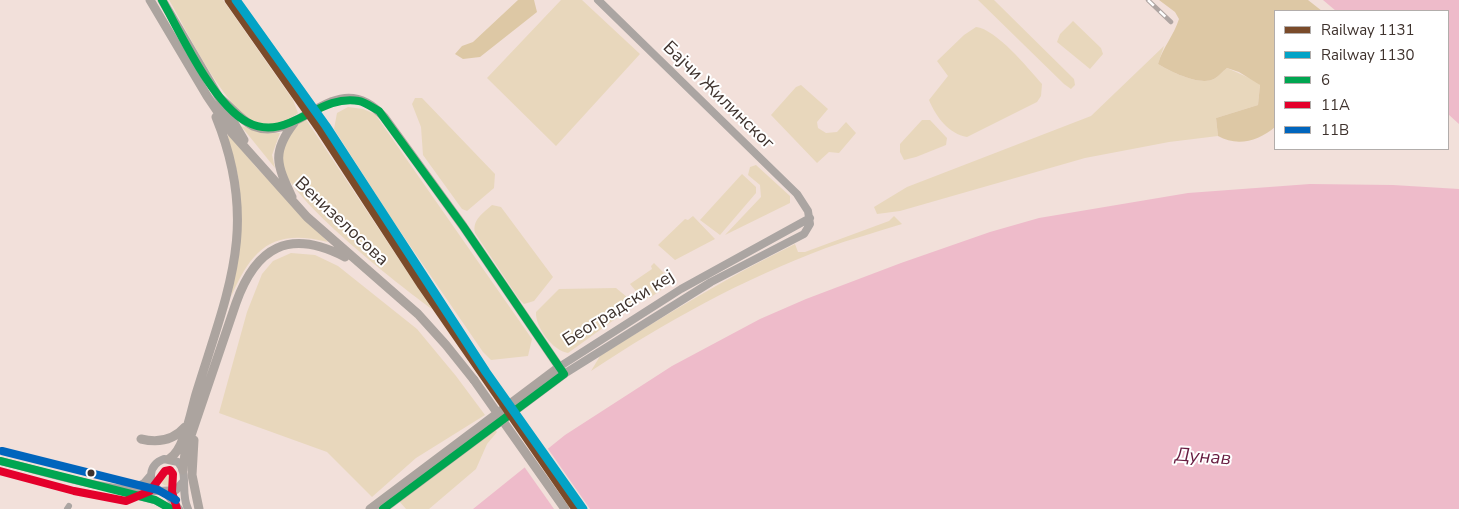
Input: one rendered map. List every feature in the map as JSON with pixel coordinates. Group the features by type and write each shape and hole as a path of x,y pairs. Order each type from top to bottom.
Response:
{"main road":[{"name":"Венизелосова","path":"150,0 207,96 232,133 251,151 295,204 343,250 428,324 474,380 564,509"},
{"name":"Венизелосова","path":"162,0 251,151"},
{"path":"169,459 177,453 187,425 225,303 237,244 237,189 232,163 207,96"},
{"path":"221,98 244,121 254,126 270,129 296,120 338,99 360,100 379,111 463,226 562,370"},
{"path":"295,204 280,168 278,152 284,136 296,120"},
{"path":"183,470 184,457 242,284 256,263 276,247 291,243 307,242 336,252 363,266"},
{"name":"Београдски кеј","path":"370,509 562,370"},
{"name":"Београдски кеј","path":"383,509 562,370"},
{"path":"199,412 191,468 199,509"},
{"path":"141,439 156,442 165,440 178,435 187,425"}],"street":[{"name":"Бајчи Жилинског","path":"598,0 781,177 801,199 810,218"},
{"name":"Београдски кеј","path":"562,370 681,289 762,243 800,226 810,218"},
{"name":"Београдски кеј","path":"562,370 711,282 804,234 810,224 810,218"},
{"path":"122,490 144,483 150,476 155,464 169,459 178,462 183,470 183,496 188,509"},
{"path":"0,461 122,490 155,500 171,509"},
{"path":"150,476 152,482 179,509"},
{"path":"122,490 163,492 176,490 183,482"}],"shaded area":[{"path":"169,0 223,0 293,100 298,113 279,124 266,126 252,121 238,109 224,93 211,73"},
{"path":"518,0 534,0 537,12 480,57 463,59 455,54 462,46 473,42"},
{"path":"561,0 582,0 640,54 556,146 487,78"},
{"path":"978,0 994,0 1074,79 1075,85 1071,89 1064,84"},
{"path":"1159,0 1308,0 1321,10 1274,10 1274,128 1269,132 1255,139 1240,142 1218,136 1216,118 1258,105 1260,85 1239,72 1227,68 1214,79 1201,81 1170,71 1158,64 1179,19 1175,12"},
{"path":"1073,21 1101,48 1103,54 1090,69 1057,42 1060,34"},
{"path":"976,27 993,34 1020,59 1042,84 1041,96 1037,102 967,137 954,132 944,124 935,113 929,100 948,76 937,61 964,35"},
{"path":"1164,46 1158,64 1170,71 1201,81 1208,81 1216,78 1227,68 1256,81 1260,85 1258,105 1216,118 1218,136 1169,142 1085,158 900,211 877,214 874,207 907,187 1091,116"},
{"path":"801,85 828,109 817,122 818,128 826,133 837,132 846,122 856,133 839,153 829,152 817,163 771,115 796,87"},
{"path":"415,98 422,98 495,174 494,188 467,211 462,209 423,155 421,127 412,104"},
{"path":"348,107 363,109 375,114 532,339 528,356 491,360 483,352 391,218 334,129 337,113"},
{"path":"305,118 432,309 347,241 323,219 288,178 281,163 282,150 290,132"},
{"path":"922,120 930,120 947,138 946,145 904,160 900,152 900,144"},
{"path":"241,126 264,133 280,133 272,155 275,168"},
{"path":"227,132 256,167 328,242 309,238 293,238 279,240 267,246 256,254 247,266 231,297 236,267 241,207 238,177"},
{"path":"756,165 790,196 790,203 725,235 761,197 760,185 748,175 750,167"},
{"path":"742,174 756,187 756,193 720,235 700,220"},
{"path":"492,205 501,207 553,277 534,301 524,304 519,299 475,233 475,224"},
{"path":"693,216 715,239 675,260 658,245 685,219 688,220"},
{"path":"894,216 902,224 826,248 765,273 647,335 591,371 600,356 648,326 696,297 795,244 798,252 805,252 889,221"},
{"path":"291,253 315,255 338,266 417,329 485,415 416,458 372,497 327,452 219,413 247,312 262,274 273,261"},
{"path":"654,263 666,275 667,283 650,298 640,296 630,284 652,269 651,266"},
{"path":"616,288 633,302 632,307 568,353 551,343 538,324 536,312 559,289"},
{"path":"493,427 497,432 487,444 476,469 429,509 406,509 399,501"},
{"path":"168,468 176,473 177,477 172,485 168,486 160,481 159,477 164,469"}],"water":[{"path":"1323,0 1459,0 1459,124 1449,115 1449,10 1335,10"},
{"name":"Дунав","path":"1310,184 1393,185 1459,189 1459,509 473,509 565,435 672,366 760,319 806,299 990,232 1039,218 1188,193"}],"pier":[{"path":"546,446 590,509 554,509 523,465"}],"railway":[{"path":"1148,0 1171,22"}],"rail line":[{"name":"1131","path":"229,0 321,131 422,286 576,509"},
{"name":"1130","path":"236,0 326,126 486,372 583,509"}],"transit line":[{"name":"6","path":"162,0 188,49 210,84 234,113 247,122 262,127 276,127 330,104 344,101 359,101 379,111 463,226 564,374 383,509"},
{"name":"11B","path":"2,451 158,490 176,500"},
{"name":"6","path":"0,461 155,500 171,509"},
{"name":"11A","path":"0,471 74,491 126,501 150,491 165,471 170,470 173,474 172,492 177,509"}]}
